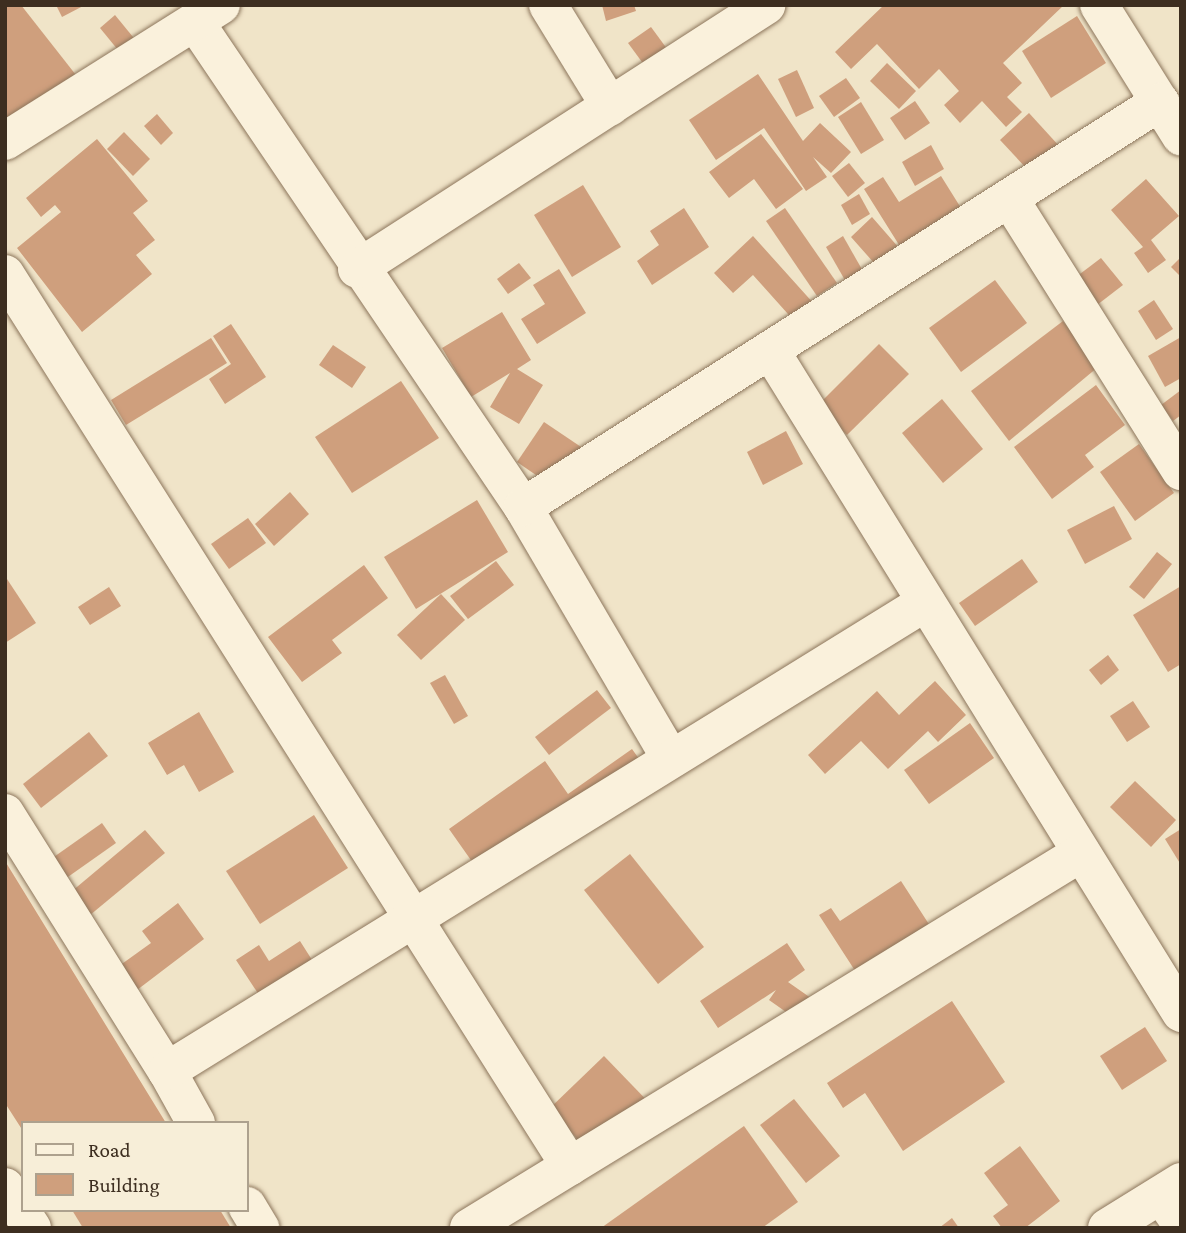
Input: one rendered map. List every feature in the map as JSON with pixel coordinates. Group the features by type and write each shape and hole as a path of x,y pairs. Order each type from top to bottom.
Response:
{"street":[{"path":"548,5 610,106"},
{"path":"357,269 766,5"},
{"path":"1099,5 1181,136"},
{"path":"5,141 208,13 357,269 523,507 671,759"},
{"path":"523,507 1160,102"},
{"path":"1009,198 1181,471"},
{"path":"5,274 570,1166"},
{"path":"770,350 1181,1013"},
{"path":"167,1071 926,602"},
{"path":"5,814 167,1071 195,1121"},
{"path":"469,1228 1081,853"},
{"path":"5,1187 21,1211"},
{"path":"1107,1228 1174,1200"},
{"path":"248,1208 260,1228"},
{"path":"21,1212 32,1228"}],"building":[{"path":"21,5 83,84 5,142 5,7"},
{"path":"56,5 85,5 62,17"},
{"path":"602,5 634,5 636,11 606,21"},
{"path":"884,5 1064,5 1003,63 1022,83 1007,97 1022,112 1006,127 982,101 960,123 944,105 959,91 939,69 919,89 877,44 851,69 835,52"},
{"path":"115,15 142,48 127,61 100,28"},
{"path":"1077,16 1106,63 1051,98 1022,51"},
{"path":"651,27 676,61 653,77 628,43"},
{"path":"887,63 916,91 899,109 870,81"},
{"path":"797,70 814,108 796,117 778,79"},
{"path":"758,74 803,141 820,123 851,152 831,173 813,157 827,177 806,191 764,128 716,160 689,120"},
{"path":"846,78 860,98 834,117 819,96"},
{"path":"915,101 930,123 905,140 890,118"},
{"path":"861,102 884,140 861,154 838,117"},
{"path":"1029,113 1071,159 1042,185 1000,140"},
{"path":"157,114 173,133 161,145 144,126"},
{"path":"124,132 150,159 133,176 107,149"},
{"path":"761,134 803,189 776,209 754,179 729,198 709,172"},
{"path":"97,139 148,201 133,213 155,240 136,255 152,274 82,332 17,248 61,212 55,205 41,217 26,198"},
{"path":"931,145 944,169 915,186 902,162"},
{"path":"849,163 865,183 848,197 832,176"},
{"path":"941,176 971,224 890,281 851,237 872,217 906,256 864,189 883,177 899,202"},
{"path":"1146,179 1179,216 1151,240 1166,260 1148,273 1134,253 1143,247 1111,210"},
{"path":"583,185 621,247 572,277 534,215"},
{"path":"859,194 870,214 852,225 841,205"},
{"path":"684,208 709,247 652,285 637,261 659,245 650,231"},
{"path":"785,208 837,283 817,296 766,221"},
{"path":"753,236 824,315 805,333 753,275 733,293 714,273"},
{"path":"843,236 872,287 854,296 826,247"},
{"path":"1181,257 1181,277 1171,267"},
{"path":"1101,258 1123,285 1097,305 1076,277"},
{"path":"519,263 531,278 508,294 497,279"},
{"path":"559,269 586,313 537,344 521,319 545,304 533,285"},
{"path":"995,280 1027,323 961,372 929,328"},
{"path":"1154,300 1173,329 1156,340 1138,311"},
{"path":"502,312 531,360 517,369 543,385 519,424 490,407 510,373 471,397 442,348"},
{"path":"1063,321 1098,367 1009,441 971,391"},
{"path":"231,324 266,377 225,404 209,379 231,364 213,336"},
{"path":"1181,337 1181,378 1165,387 1148,356"},
{"path":"211,338 227,363 126,425 111,400"},
{"path":"879,344 909,374 847,435 817,406"},
{"path":"333,345 366,367 352,388 319,365"},
{"path":"401,381 439,438 352,493 315,437"},
{"path":"1096,385 1125,425 1085,455 1094,467 1052,499 1014,447"},
{"path":"1181,390 1181,415 1173,421 1161,405"},
{"path":"942,399 983,449 943,483 902,433"},
{"path":"544,422 593,455 565,495 517,462"},
{"path":"786,431 803,464 763,485 747,452"},
{"path":"1139,444 1174,493 1135,521 1100,472"},
{"path":"290,492 309,514 274,546 255,524"},
{"path":"477,500 508,552 416,609 384,557"},
{"path":"1114,506 1132,539 1085,564 1067,530"},
{"path":"248,518 266,543 229,569 211,544"},
{"path":"1157,552 1172,564 1144,599 1129,587"},
{"path":"1022,559 1038,582 975,626 959,603"},
{"path":"496,561 514,585 468,619 450,596"},
{"path":"364,565 388,598 332,640 342,653 302,682 268,637"},
{"path":"5,576 36,623 5,643"},
{"path":"1181,586 1181,664 1168,672 1133,615"},
{"path":"109,587 121,606 90,625 78,607"},
{"path":"441,594 465,620 421,660 397,635"},
{"path":"1108,655 1119,670 1101,685 1089,670"},
{"path":"445,675 468,716 454,724 430,683"},
{"path":"935,681 966,715 938,742 928,731 888,769 861,741 825,774 808,755 877,691 899,715"},
{"path":"597,690 611,708 549,755 535,737"},
{"path":"1133,701 1150,727 1127,742 1110,716"},
{"path":"199,712 234,772 199,792 184,765 167,775 148,743"},
{"path":"970,723 994,758 929,804 904,770"},
{"path":"89,732 108,756 41,808 23,784"},
{"path":"632,749 652,777 492,890 449,829 545,761 568,794"},
{"path":"1135,781 1176,820 1151,847 1110,807"},
{"path":"314,815 348,868 260,924 226,871"},
{"path":"102,823 116,843 65,879 51,859"},
{"path":"1181,829 1181,865 1165,839"},
{"path":"145,830 165,853 78,925 59,902"},
{"path":"630,854 704,947 658,984 584,890"},
{"path":"5,861 165,1121 21,1121 21,1128 5,1103"},
{"path":"901,881 945,949 872,997 819,915 831,908 840,921"},
{"path":"178,903 204,939 137,990 119,966 151,943 142,931"},
{"path":"300,941 326,982 261,998 236,960 259,945 269,961"},
{"path":"787,943 805,970 788,982 828,1010 813,1031 769,1000 776,990 718,1028 700,1001"},
{"path":"952,1001 1005,1082 903,1151 865,1093 843,1108 827,1083"},
{"path":"1145,1027 1167,1061 1122,1090 1100,1056"},
{"path":"604,1056 660,1114 604,1167 549,1109"},
{"path":"794,1099 840,1156 806,1183 760,1125"},
{"path":"744,1126 798,1202 762,1228 601,1228"},
{"path":"1020,1146 1060,1201 1025,1228 1002,1228 993,1216 1008,1205 984,1173"},
{"path":"73,1212 221,1212 231,1228 83,1228"},
{"path":"952,1218 959,1228 939,1228"}]}
